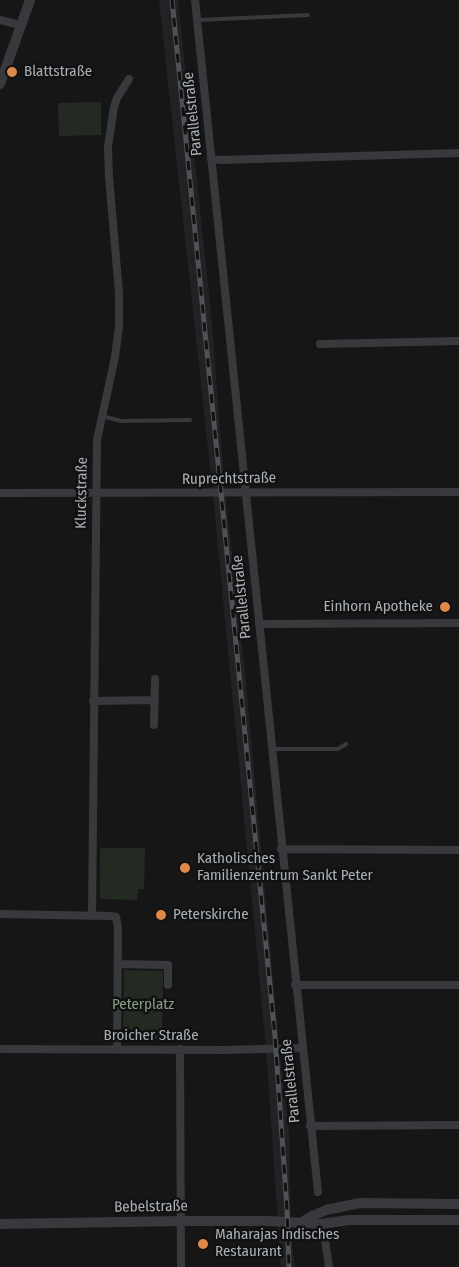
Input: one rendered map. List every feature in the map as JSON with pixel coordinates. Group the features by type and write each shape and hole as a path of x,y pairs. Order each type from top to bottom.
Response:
{"street":[{"path":"0,84 30,0"},
{"name":"Parallelstraße","path":"195,0 318,1192"},
{"path":"0,20 20,25"},
{"name":"Kluckstraße","path":"92,916 97,440 116,357 119,326 119,293 108,139 117,98 129,79"},
{"path":"211,159 459,153"},
{"path":"320,344 459,341"},
{"name":"Ruprechtstraße","path":"0,492 459,492"},
{"path":"259,624 459,624"},
{"path":"154,725 155,679"},
{"path":"93,701 154,700"},
{"path":"281,849 459,850"},
{"path":"0,914 116,918 118,927 117,1049"},
{"path":"118,964 168,965 168,985"},
{"path":"295,985 459,985"},
{"name":"Broicher Straße","path":"0,1049 302,1048"},
{"path":"180,1049 182,1267"},
{"path":"310,1126 459,1125"},
{"name":"Bebelstraße","path":"302,1222 326,1210 360,1203 459,1204"},
{"name":"Bebelstraße","path":"0,1224 182,1221 321,1224 349,1220 459,1220"},
{"path":"325,1240 329,1267"}],"lane":[{"path":"197,20 308,15"},
{"path":"101,416 121,421 190,420"},
{"path":"271,749 338,749 346,744"}],"shaded area":[{"path":"159,0 178,0 212,323 224,482 245,672 280,1058 289,1128 291,1235 295,1267 281,1267 266,1048 212,484"}],"green space":[{"path":"101,102 101,135 59,136 58,103"},
{"path":"100,848 145,848 144,889 138,889 137,900 100,899"},
{"name":"Peterplatz","path":"124,970 163,971 162,1039 123,1039"}],"railway":[{"path":"172,0 275,1036 289,1267"}],"place":[{"name":"Blattstraße","path":"12,72"},
{"name":"Einhorn Apotheke","path":"445,607"},
{"name":"Katholisches Familienzentrum Sankt Peter","path":"185,868"},
{"name":"Peterskirche","path":"161,915"},
{"name":"Maharajas Indisches Restaurant","path":"203,1244"}]}
